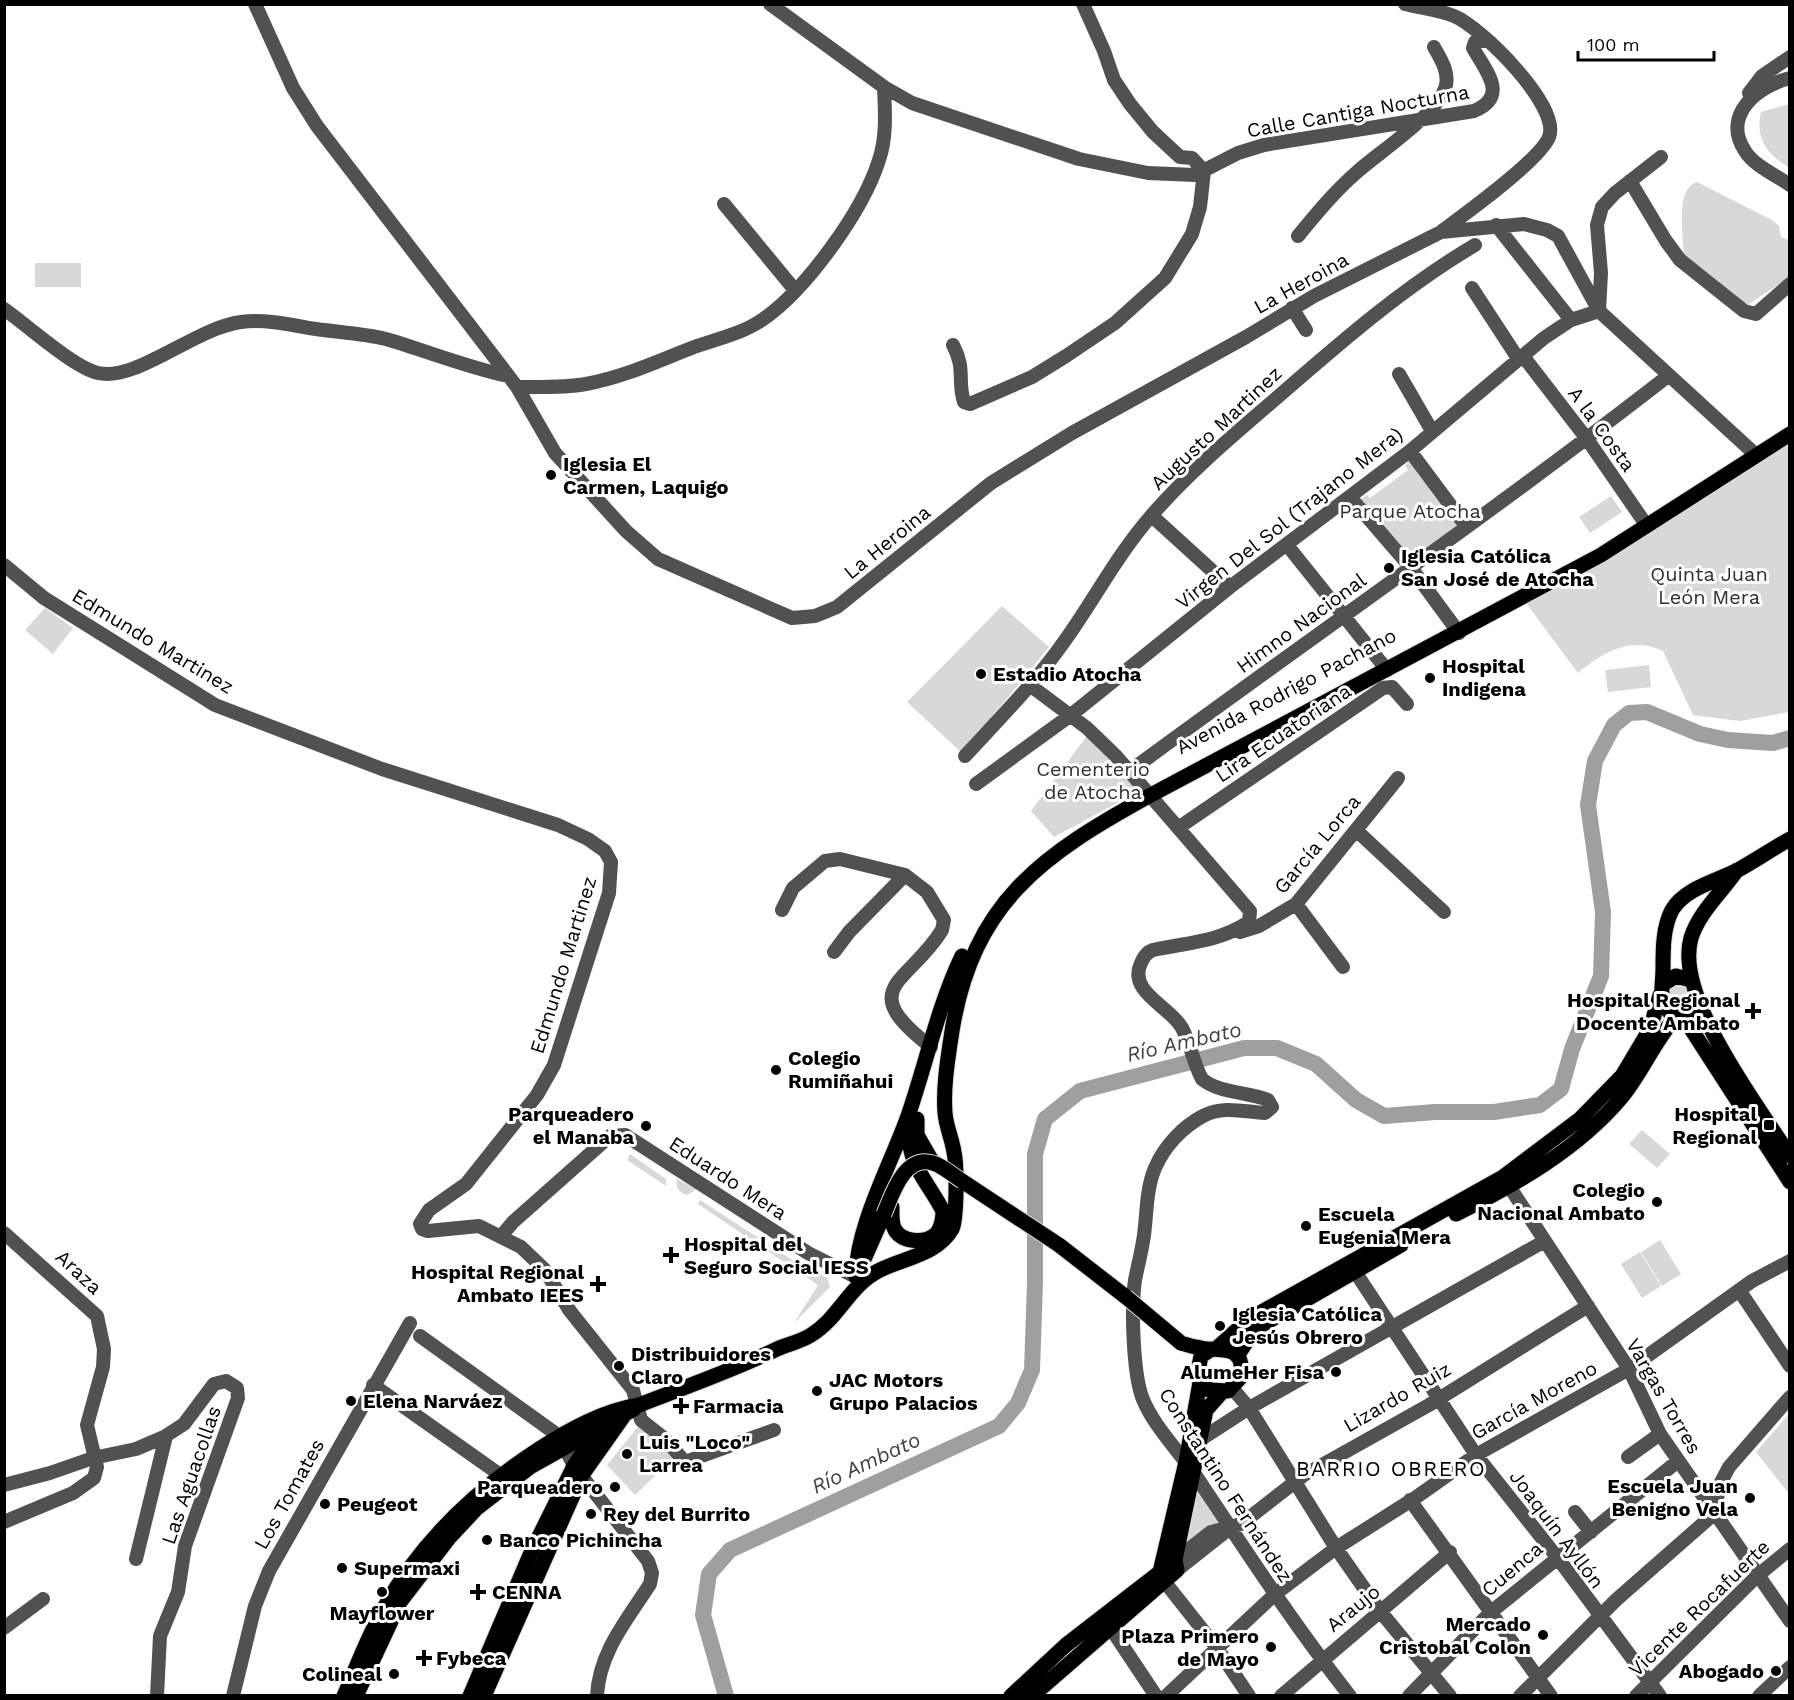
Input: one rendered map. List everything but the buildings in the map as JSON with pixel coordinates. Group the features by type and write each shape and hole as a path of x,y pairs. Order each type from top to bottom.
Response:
{"main road":[{"name":"Avenida Rodrigo Pachano","path":"859,1279 859,1247 908,1117 959,962 974,933 1003,891 1050,846 1146,792 1457,629 1645,523 1790,426"},
{"name":"Avenida Rodrigo Pachano","path":"1754,452 1790,434"},
{"name":"Avenida Rodrigo Pachano","path":"955,1013 980,939 992,917 1018,886 1069,842 1146,792"},
{"path":"1789,1182 1679,1018 1663,1005 1662,990 1664,938 1672,911 1683,898 1790,839"},
{"path":"1737,870 1695,927 1689,953 1691,980 1699,1004 1724,1053 1790,1156"},
{"path":"1507,1182 1580,1119 1622,1076 1650,1029 1662,990 1676,976 1691,980"},
{"path":"1227,1390 1209,1390 1200,1382 1197,1376 1198,1362 1206,1352 1215,1348 1249,1318 1351,1267 1580,1140 1623,1096 1658,1039 1679,1018 1699,1004"},
{"path":"955,1013 932,1069 918,1116 917,1134 933,1163 1059,1245 1181,1343 1198,1362"},
{"path":"859,1279 932,1249 945,1238 953,1226 955,1155 945,1113 946,1068 955,1013"},
{"path":"908,1117 908,1145 912,1158 925,1186 943,1211 942,1224 936,1235 923,1240 911,1240 901,1236 894,1229 888,1210 906,1177 918,1169 931,1168 962,1181"},
{"path":"344,1695 390,1609 444,1534 505,1478 562,1442 619,1413 744,1366 789,1344 825,1317 859,1279 903,1175 919,1163 933,1163"},
{"path":"1237,1356 1255,1329 1351,1267"},
{"path":"1162,1576 1206,1410 1241,1377 1240,1362 1232,1351 1181,1343"},
{"path":"1176,1565 1200,1382"},
{"path":"562,1442 602,1426 619,1413"},
{"path":"578,1471 619,1413"},
{"path":"470,1695 490,1663 578,1471 602,1426"},
{"name":"Lizardo Ruiz","path":"1038,1688 1176,1565"},
{"name":"Lizardo Ruiz","path":"1011,1695 1038,1688 1110,1627 1162,1576"},
{"path":"356,1695 390,1609"},
{"path":"484,1695 490,1663"}],"street":[{"path":"255,4 293,88 317,126 513,381"},
{"path":"262,4 265,28"},
{"name":"Calle Cantiga Nocturna","path":"770,4 884,87 912,103 1079,159 1148,173 1195,175 1238,153 1264,145 1326,133 1378,128 1474,111 1484,107 1493,92 1491,76 1473,48 1475,42 1485,40"},
{"path":"953,345 962,366 961,394 964,402 970,404 1032,377 1115,323 1165,278 1192,234 1200,207 1204,171 1192,158 1180,157 1174,152 1130,104 1114,80 1083,4"},
{"path":"1405,4 1455,16 1485,40 1517,69 1545,109 1551,124 1549,138 1536,155 1441,232"},
{"path":"1298,236 1325,203 1357,172 1420,120 1446,88 1444,68 1434,46"},
{"path":"1790,57 1757,82 1742,107 1738,132 1744,150 1790,185"},
{"path":"1742,107 1758,91 1790,78"},
{"path":"4,309 74,361 97,373 127,373 216,327 243,322 290,325 384,339 513,381 585,384 662,361 749,328 773,311 827,257 871,180 880,158 884,129 884,87"},
{"path":"1599,311 1601,273 1597,225 1602,207 1661,157"},
{"path":"1630,181 1666,242 1696,275 1753,314 1790,284"},
{"path":"724,204 794,290"},
{"name":"La Heroina","path":"513,381 555,453 626,531 658,559 792,618 815,616 837,607 991,483 1072,433 1246,337 1292,308 1441,232 1524,224 1547,230 1558,236 1599,311 1754,452"},
{"path":"1496,225 1571,320"},
{"name":"Augusto Martinez","path":"965,756 1031,686 1066,638 1119,557 1152,516 1204,460 1346,338 1432,270 1475,245"},
{"name":"A la Costa","path":"1472,288 1521,358 1587,439 1645,523"},
{"path":"1292,308 1306,330"},
{"name":"Virgen Del Sol (Trajano Mera)","path":"976,784 1071,715 1230,587 1410,451 1544,338 1571,320 1599,311"},
{"path":"1399,375 1432,431"},
{"name":"Himno Nacional","path":"1130,771 1342,615 1412,569 1466,526 1587,439 1668,376"},
{"path":"1410,451 1466,526"},
{"path":"1350,497 1412,569 1457,629"},
{"path":"1152,516 1230,587"},
{"path":"1287,545 1385,667"},
{"name":"Edmundo Martinez","path":"4,565 44,598 144,658 215,705 382,769 558,825 588,838 605,851 611,862 609,892 554,1065 526,1110 466,1184 429,1210 420,1224 428,1231 479,1226 502,1235 521,1247 544,1269 570,1311 633,1390 639,1405 641,1420 687,1463 774,1430"},
{"path":"1031,686 1102,741 1250,911 1249,922 1223,937"},
{"name":"Lira Ecuatoriana","path":"1178,828 1383,688 1392,687 1407,704"},
{"name":"García Lorca","path":"1223,937 1259,926 1296,904 1398,778"},
{"path":"1357,831 1444,912"},
{"path":"782,910 793,888 825,861 840,859 905,875 927,892 944,920 938,937 902,974 894,987 892,1003 896,1017 931,1047"},
{"path":"834,952 849,932 905,875"},
{"path":"1296,904 1343,967"},
{"name":"Constantino Fernández","path":"1223,937 1153,950 1143,958 1138,968 1140,981 1147,996 1168,1011 1185,1034 1199,1074 1205,1082 1261,1097 1268,1100 1272,1107 1265,1113 1235,1110 1204,1115 1172,1140 1164,1151 1149,1183 1142,1252 1135,1281 1134,1334 1142,1397 1151,1414 1190,1468 1274,1595 1350,1695"},
{"name":"Eduardo Mera","path":"502,1235 513,1222 609,1136 625,1135 808,1253 859,1279"},
{"name":"Vargas Torres","path":"1507,1182 1543,1242 1629,1369 1660,1434 1790,1621"},
{"name":"Araza","path":"4,1233 97,1316 104,1349 103,1367 87,1425 93,1458"},
{"path":"1198,1441 1250,1408 1543,1242"},
{"name":"García Moreno","path":"1166,1695 1274,1595 1336,1548 1476,1455 1629,1369 1739,1290 1790,1261"},
{"name":"Joaquín Ayllón","path":"1351,1267 1476,1455 1557,1557 1599,1617 1660,1695"},
{"path":"1739,1290 1790,1366"},
{"name":"Lizardo Ruiz","path":"1176,1565 1211,1532 1241,1524 1295,1481 1438,1399 1588,1306"},
{"name":"Los Tomates","path":"233,1695 261,1587 410,1323"},
{"path":"420,1336 562,1442 578,1471 648,1561 652,1573 650,1584 606,1653 599,1674 597,1695"},
{"name":"Las Aguacollas","path":"4,1485 50,1473 93,1458 136,1449 166,1436 184,1424 214,1384 226,1381 237,1388 238,1398 231,1422 185,1546 178,1592 160,1636 157,1695"},
{"path":"373,1385 505,1478"},
{"path":"1227,1390 1250,1408 1336,1548 1380,1611 1450,1695"},
{"path":"1520,1695 1599,1617 1715,1513 1719,1486 1729,1467 1790,1397"},
{"path":"1628,1457 1660,1434"},
{"path":"136,1559 166,1436"},
{"path":"4,1522 85,1486 94,1478 97,1467 93,1458"},
{"name":"Cuenca","path":"1409,1695 1491,1612 1678,1461"},
{"path":"1410,1500 1450,1552 1551,1695"},
{"path":"1575,1512 1591,1532"},
{"name":"Vicente Rocafuerte","path":"1636,1695 1757,1576 1790,1549"},
{"name":"Araujo","path":"1281,1695 1450,1552"},
{"path":"1162,1576 1217,1648 1249,1695"},
{"path":"4,1628 43,1599"},
{"path":"1110,1627 1156,1695"},
{"path":"1759,1695 1790,1668"}],"green space":[{"path":"1790,104 1789,167 1774,157 1765,145 1761,138 1760,121 1761,112"},
{"path":"1697,182 1772,220 1779,226 1781,237 1789,240 1789,278 1746,306 1684,260 1683,204 1690,186"},
{"path":"35,263 81,263 81,287 35,287"},
{"name":"Quinta Juan León Mera","path":"1789,438 1789,712 1740,721 1693,715 1663,651 1651,647 1639,645 1618,648 1578,673 1526,603"},
{"name":"Parque Atocha","path":"1410,460 1459,524 1409,561 1361,499 1367,495 1370,498 1408,470 1405,465"},
{"path":"1611,496 1622,512 1590,533 1579,517"},
{"name":"Estadio Atocha","path":"1002,606 1049,647 962,753 907,702"},
{"path":"45,608 73,628 53,654 25,630"},
{"path":"1649,665 1651,687 1608,692 1605,670"},
{"name":"Cementerio de Atocha","path":"1089,733 1143,789 1054,837 1031,811"},
{"path":"1685,981 1694,1003 1677,1013 1663,992 1666,987"},
{"path":"1642,1130 1670,1154 1657,1168 1629,1144"},
{"path":"630,1154 666,1179 666,1186 627,1160"},
{"path":"677,1179 696,1189 688,1195 682,1193 677,1187"},
{"path":"700,1200 800,1265 827,1277 830,1287 794,1323 818,1285 698,1204"},
{"path":"1660,1240 1681,1274 1662,1286 1641,1252"},
{"path":"1640,1252 1661,1286 1642,1298 1621,1264"},
{"path":"1789,1414 1789,1494 1756,1452"},
{"path":"641,1423 674,1457 635,1495 607,1465"},
{"path":"1197,1489 1224,1525 1183,1552"}],"waterway":[{"name":"Río Ambato","path":"726,1696 703,1615 709,1574 730,1550 999,1426 1018,1403 1032,1370 1035,1154 1045,1119 1080,1091 1244,1048 1277,1048 1316,1064 1356,1100 1384,1116 1435,1112 1494,1112 1540,1105 1561,1089 1572,1049 1601,976 1603,912 1588,805 1595,761 1614,725 1629,713 1647,712 1700,734 1728,740 1773,743 1790,738"}],"place":[{"name":"Iglesia El Carmen, Laquigo","path":"551,475"},
{"name":"Iglesia Católica San José de Atocha","path":"1389,568"},
{"name":"Estadio Atocha","path":"981,674"},
{"name":"Hospital Indigena","path":"1430,678"},
{"name":"Hospital Regional Docente Ambato","path":"1753,1011"},
{"name":"Colegio Rumiñahui","path":"776,1070"},
{"name":"Hospital Regional","path":"1769,1125"},
{"name":"Parqueadero el Manaba","path":"646,1126"},
{"name":"Colegio Nacional Ambato","path":"1657,1202"},
{"name":"Escuela Eugenia Mera","path":"1306,1226"},
{"name":"Hospital del Seguro Social IESS","path":"671,1255"},
{"name":"Hospital Regional Ambato IEES","path":"598,1284"},
{"name":"Iglesia Católica Jesús Obrero","path":"1220,1326"},
{"name":"Distribuidores Claro","path":"619,1366"},
{"name":"AlumeHer Fisa","path":"1336,1372"},
{"name":"JAC Motors Grupo Palacios","path":"817,1391"},
{"name":"Elena Narváez","path":"351,1401"},
{"name":"Farmacia","path":"681,1406"},
{"name":"Luis \"Loco\" Larrea","path":"627,1454"},
{"name":"Parqueadero","path":"615,1487"},
{"name":"Escuela Juan Benigno Vela","path":"1750,1498"},
{"name":"Peugeot","path":"325,1504"},
{"name":"Rey del Burrito","path":"591,1514"},
{"name":"Banco Pichincha","path":"487,1540"},
{"name":"Supermaxi","path":"342,1568"},
{"name":"Mayflower","path":"382,1592"},
{"name":"CENNA","path":"478,1592"},
{"name":"Mercado Cristobal Colon","path":"1543,1635"},
{"name":"Plaza Primero de Mayo","path":"1271,1647"},
{"name":"Fybeca","path":"424,1658"},
{"name":"Abogado","path":"1776,1671"},
{"name":"Colineal","path":"394,1674"}],"district":[{"name":"BARRIO OBRERO","path":"1391,1469"}]}
